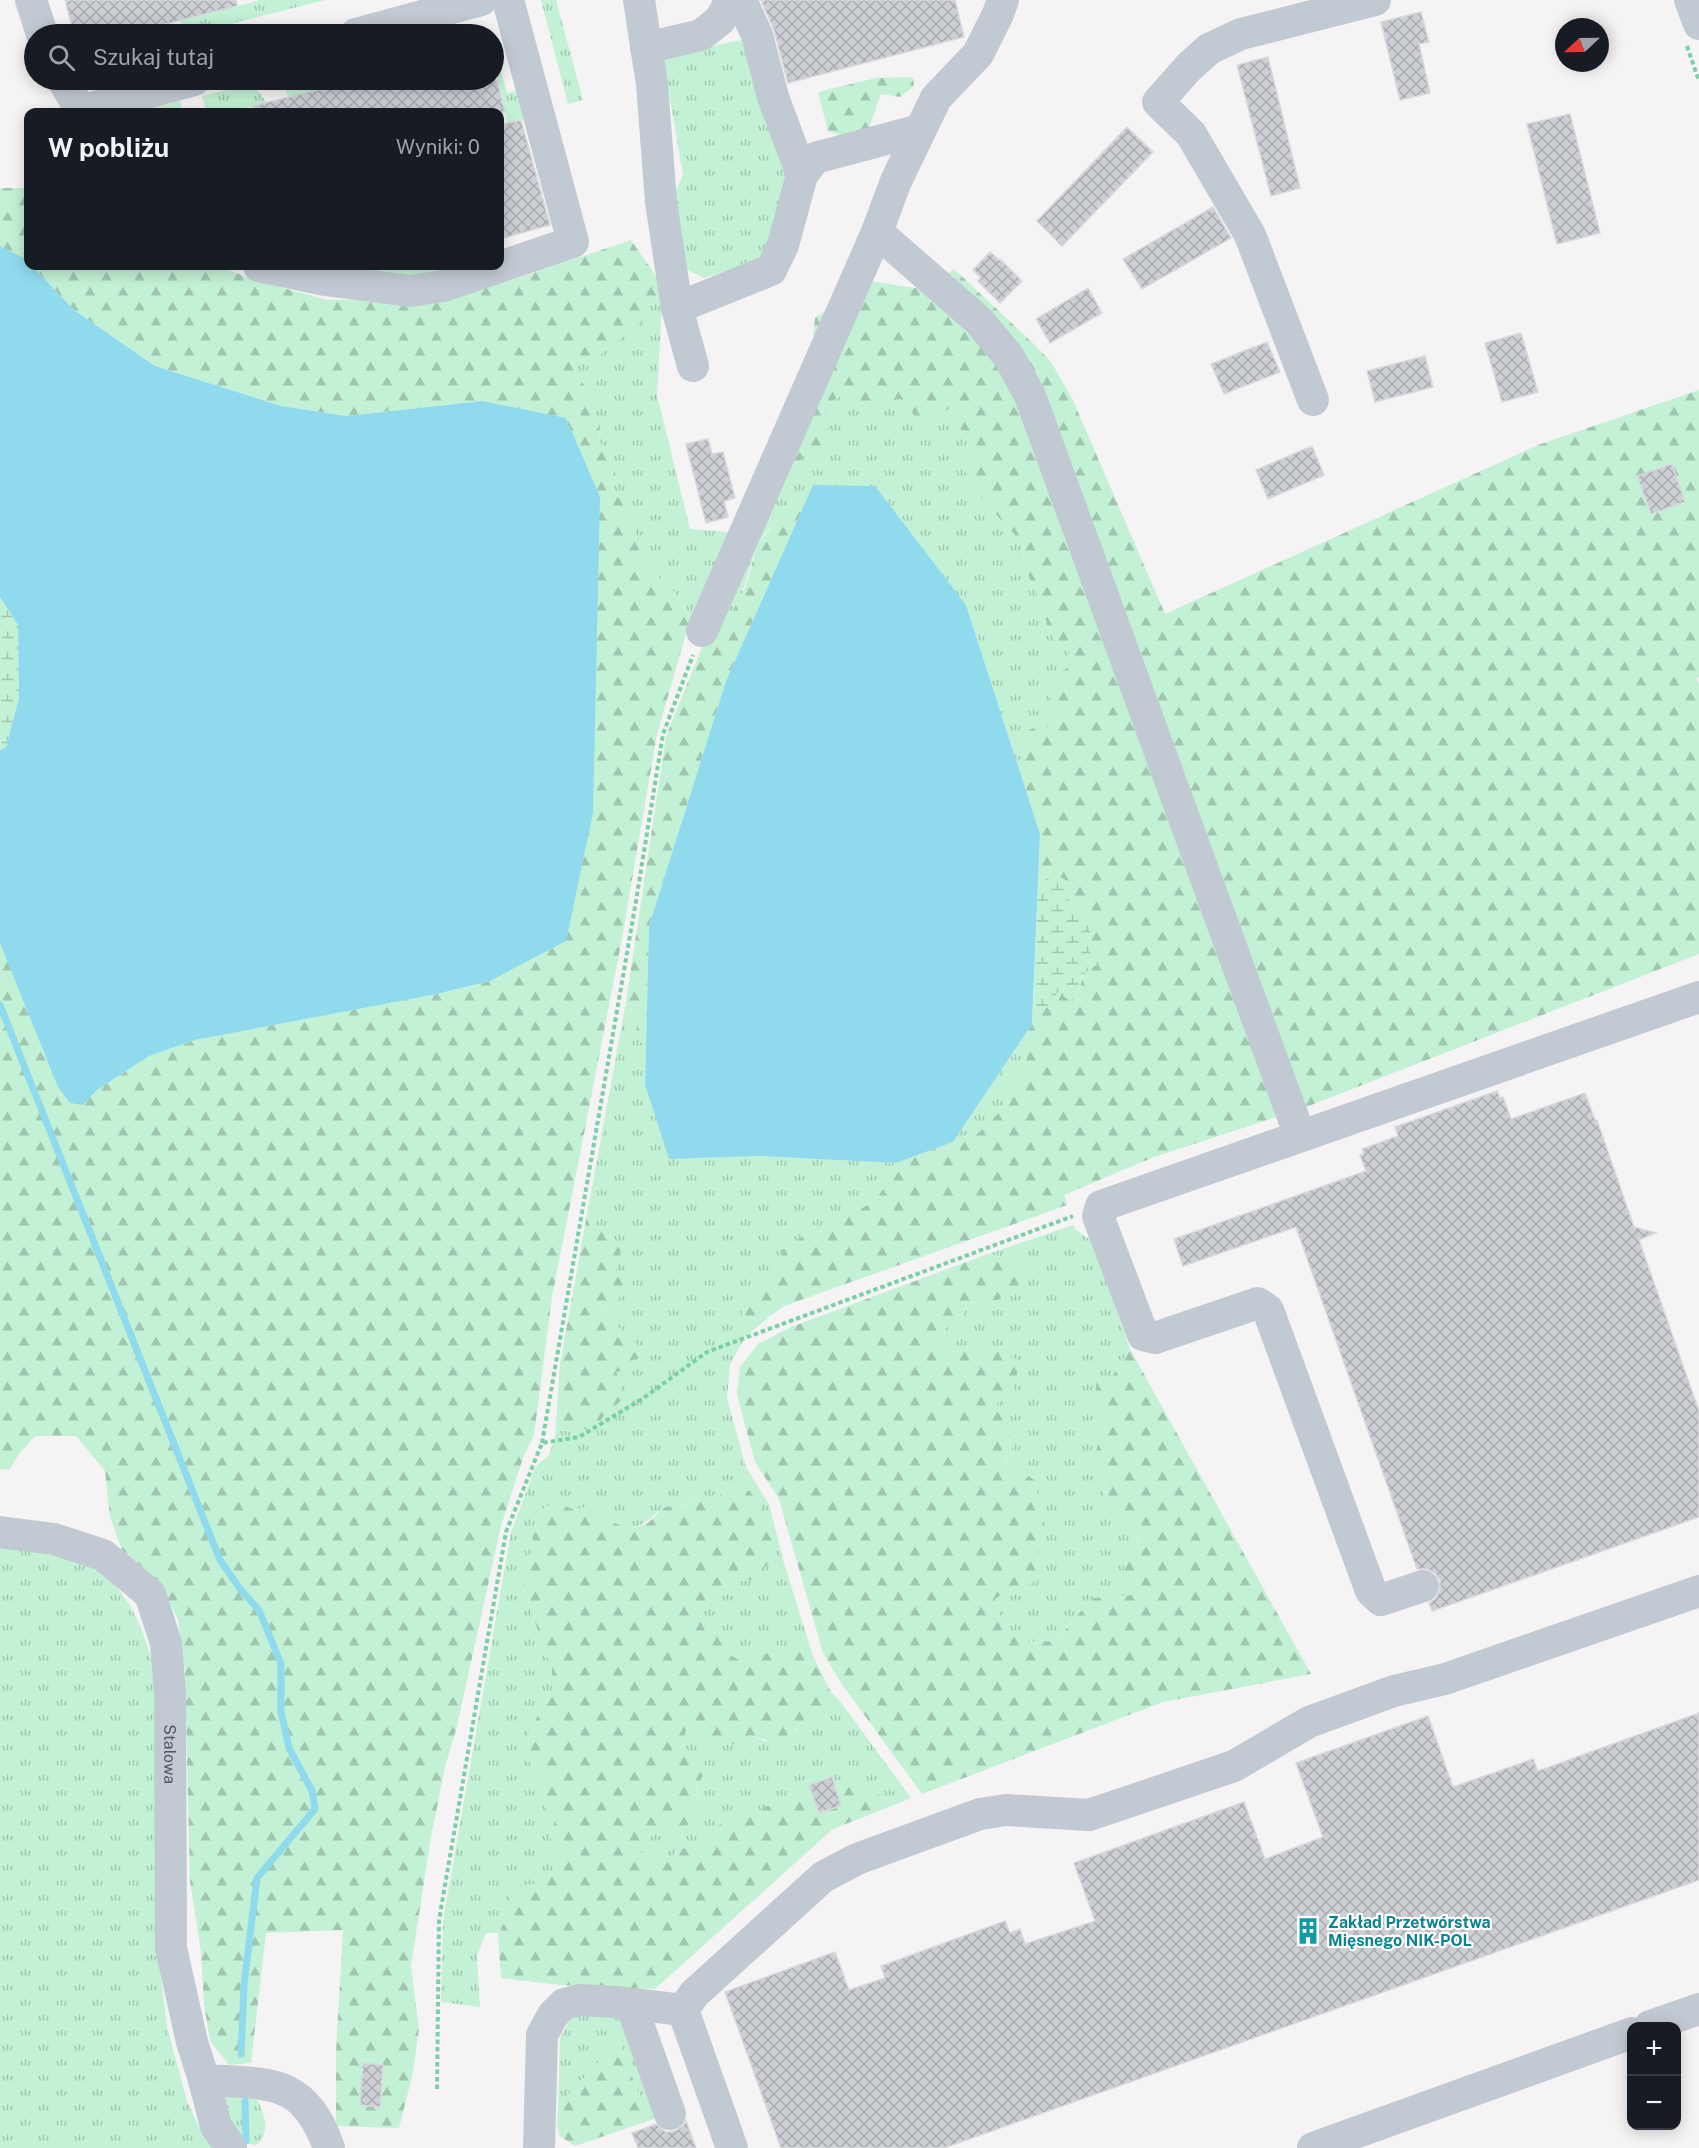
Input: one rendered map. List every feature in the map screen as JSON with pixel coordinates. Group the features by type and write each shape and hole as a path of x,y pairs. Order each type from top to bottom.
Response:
{"street":[{"path":"31,0 39,24"},
{"path":"393,24 481,0"},
{"path":"504,265 573,242 508,0"},
{"path":"639,0 652,84 661,202 677,308 693,366"},
{"path":"646,48 701,35 720,20 731,0"},
{"path":"741,0 757,35 773,97 802,175"},
{"path":"702,631 920,130 936,98 978,54 1003,0"},
{"path":"1313,400 1250,235 1191,134 1158,102 1189,67 1209,49 1241,34 1375,0"},
{"path":"1690,0 1699,24"},
{"path":"69,90 79,108"},
{"path":"95,108 159,90"},
{"path":"677,308 771,270 783,245 802,175 815,158 920,130"},
{"path":"877,232 978,320 1009,357 1030,396 1300,1136"},
{"path":"278,270 325,280 410,291 443,286 490,270"},
{"path":"1423,1586 1381,1600 1371,1591 1268,1310 1258,1303 1155,1338 1143,1335 1098,1216 1101,1206 1699,997"},
{"name":"Stalowa","path":"0,1532 54,1539 103,1555 150,1594 166,1643 170,1692 171,1948 192,2042 216,2126 231,2148"},
{"path":"683,2010 694,1994 823,1877 857,1859 980,1814 1006,1810 1089,1815 1234,1767 1309,1722 1394,1691 1445,1679 1699,1591"},
{"path":"539,2148 542,2035 553,2015 564,2004 580,2000 683,2010"},
{"path":"631,2004 670,2114"},
{"path":"1662,2022 1699,2009"},
{"path":"683,2010 732,2148"},
{"path":"1313,2148 1627,2035"},
{"path":"204,2080 274,2085 302,2100 322,2129 329,2148"}],"path":[{"path":"437,2089 439,1920 506,1532 542,1443 663,734 702,631"},
{"path":"542,1443 579,1437 642,1399 707,1352 1101,1206"}],"green space":[{"path":"261,0 325,0 230,24 182,24 180,21"},
{"path":"541,0 556,0 583,100 568,104"},
{"path":"750,38 790,159 770,247 761,261 704,278 686,269 671,200 683,175 663,57"},
{"path":"913,77 914,86 900,97 881,94 867,134 850,138 828,131 818,92 876,78"},
{"path":"504,82 507,93 523,89 530,117 508,123 500,90 504,90"},
{"path":"227,90 256,90 266,103 246,108 205,108 202,96"},
{"path":"286,90 317,90 288,97"},
{"path":"180,101 182,108 154,108"},
{"path":"0,188 24,188 24,260 0,246"},
{"path":"631,240 663,286 636,327 600,355 571,362 580,381 597,396 592,411 600,426 599,442 614,463 612,488 627,509 643,563 674,592 691,617 657,734 621,944 552,1297 534,1435 523,1458 501,1526 456,1730 445,1767 430,1843 411,1966 419,2029 413,2072 399,2128 336,2126 336,2052 343,1930 266,1933 251,2063 229,2065 210,2041 204,2004 201,1952 190,1882 185,1671 178,1619 159,1582 122,1550 110,1517 105,1471 76,1436 35,1436 9,1470 0,1469 0,943 83,1105 97,1090 149,1056 195,1040 437,994 490,981 566,941 482,401 346,416 281,406 155,366 74,310 36,270 227,270 261,282 328,300 433,297 512,280"},
{"path":"954,269 1051,362 1072,398 1165,614 1538,445 1699,390 1699,677 1697,678 1699,685 1699,954 1301,1109 1154,1157 1064,1195 1067,1205 784,1306 760,1319 742,1315 745,1303 757,1301 755,1285 774,1271 783,1249 806,1234 827,1229 842,1213 863,1208 870,1203 882,1190 896,1163 953,1142 974,1137 1011,1101 1007,1087 1024,1074 1027,1056 1018,1045 1032,1024 1033,1010 1047,1007 1058,992 1079,991 1089,951 1090,931 1084,914 1069,901 1065,880 1053,874 1038,887 1040,834 1018,766 1030,729 1049,727 1055,713 1050,694 1054,675 1066,669 1070,652 1050,633 1046,622 1046,606 1035,591 1024,565 1023,548 1015,535 968,484 965,468 973,454 971,433 961,430 950,408 927,425 915,425 914,415 901,399 888,401 886,405 861,408 851,405 839,396 830,402 831,424 825,437 822,453 807,451 795,469 790,466 812,351 815,318 869,281 928,290"},
{"path":"340,270 465,270 436,281"},
{"path":"663,286 657,395 690,529 742,533 691,617 674,592 643,563 627,509 612,488 615,474 614,463 599,442 600,426 592,411 597,396 580,381 571,362 600,355"},
{"path":"839,396 849,403 867,407 886,405 888,401 901,399 914,415 927,424 950,408 961,430 971,433 973,454 965,468 968,484 1015,535 1023,548 1024,565 1035,591 1046,606 1054,639 1070,652 1066,669 1050,694 1055,713 1049,728 1030,730 1018,766 966,605 813,485 805,504 783,516 765,533 734,608 711,625 791,439 807,451 822,453 825,437 831,424 830,402"},
{"path":"805,504 726,681 649,926 646,1048 636,1036 637,1020 626,1002 666,736 711,625 733,610 746,586 757,546 785,513"},
{"path":"0,597 18,625 19,698 6,747 0,750"},
{"path":"1053,873 1065,880 1069,901 1084,914 1090,931 1089,951 1099,963 1082,975 1079,991 1071,1002 1058,992 1047,1007 1033,1010 1038,887"},
{"path":"626,1002 637,1020 636,1036 646,1048 645,1085 669,1158 759,1156 896,1163 882,1190 870,1203 863,1208 842,1213 827,1229 806,1234 783,1249 774,1271 755,1285 757,1301 742,1314 755,1319 768,1318 745,1337 730,1364 727,1398 746,1467 769,1504 783,1560 818,1666 767,1653 744,1662 732,1656 727,1639 718,1632 706,1633 700,1618 714,1592 737,1581 753,1580 775,1556 715,1506 698,1498 681,1508 658,1511 640,1525 624,1527 608,1519 591,1505 576,1510 562,1505 530,1554 522,1581 544,1650 552,1666 552,1689 529,1732 527,1758 541,1780 538,1797 555,1819 550,1836 558,1856 553,1872 543,1883 526,1885 498,1933 486,1933 477,1956 480,2007 441,2002 443,1921 511,1532 536,1466 549,1455 555,1438 556,1422 561,1430 571,1432 575,1426 587,1430 596,1429 603,1417 621,1401 616,1372 633,1344 625,1332 612,1323 604,1304 620,1259 591,1230 587,1214"},
{"path":"1018,1045 1027,1056 1024,1074 1011,1101 974,1137 953,1142"},
{"path":"587,1214 591,1230 609,1225 612,1239 621,1246 620,1259 615,1272 624,1277 623,1292 616,1302 604,1305 612,1323 625,1332 641,1350 638,1359 632,1360 628,1370 616,1372 622,1384 621,1401 603,1417 596,1429 587,1430 575,1426 571,1432 561,1430 556,1422 560,1364"},
{"path":"1073,1225 1092,1241 1130,1349 1113,1375 1105,1416 1107,1471 1102,1502 1117,1519 1138,1531 1134,1595 1072,1621 1056,1641 1027,1642 1002,1630 995,1599 1010,1590 1024,1590 1038,1577 1037,1538 1044,1528 1046,1508 1037,1494 1036,1481 1019,1470 1002,1468 1012,1451 1009,1428 996,1404 991,1346 958,1351 943,1348 945,1328 961,1322 967,1303 997,1300 1027,1270 1014,1260 988,1254"},
{"path":"988,1254 1014,1260 1027,1270 1015,1291 997,1300 967,1303 961,1322 945,1328 943,1347 958,1351 991,1346 1020,1361 1013,1392 996,1404 1009,1428 1012,1451 1002,1467 1019,1470 1036,1481 1037,1494 1046,1508 1044,1528 1037,1538 1038,1577 1024,1590 1010,1590 995,1599 1002,1630 1027,1642 1056,1641 1092,1598 1134,1595 1122,1562 1137,1551 1138,1531 1117,1520 1102,1502 1107,1472 1095,1456 1105,1416 1094,1403 1097,1380 1113,1375 1130,1349 1311,1674 1163,1702 922,1794 841,1683 823,1653 779,1499 755,1462 737,1395 740,1367 758,1344 791,1327"},
{"path":"740,1484 762,1507 772,1535 775,1557 753,1580 737,1581 714,1592 700,1618 706,1633 718,1632 727,1639 732,1656 744,1662 767,1653 774,1655 787,1646 801,1648 807,1664 818,1666 831,1692 819,1714 804,1718 793,1732 781,1739 766,1740 749,1735 730,1746 686,1728 683,1747 697,1756 705,1772 697,1786 698,1806 688,1825 649,1836 635,1843 646,1859 664,1864 680,1848 701,1849 710,1829 739,1816 752,1818 766,1806 783,1806 797,1795 817,1796 830,1784 840,1780 856,1782 894,1805 833,1829 655,1989 560,1985 501,1978 498,1934 510,1911 510,1892 526,1885 543,1883 553,1872 558,1856 550,1836 555,1819 538,1797 541,1780 527,1758 529,1732 552,1689 552,1666 544,1650 522,1581 535,1525 545,1506 562,1505 576,1510 591,1505 616,1524 638,1527 646,1524 664,1508 674,1506 682,1508 698,1498 709,1497 715,1505 725,1487"},
{"path":"0,1544 54,1553 90,1565 112,1582 121,1593 129,1604 146,1641 154,1668 158,1952 167,2027 187,2101 199,2127 215,2148 0,2148"},
{"path":"831,1692 911,1798 894,1805 856,1782 840,1780 830,1784 817,1796 797,1795 783,1806 766,1806 752,1818 739,1816 710,1829 701,1849 680,1848 664,1864 646,1859 634,1843 649,1836 688,1825 698,1806 697,1756 683,1747 686,1728 701,1732 749,1735 765,1741 796,1731 803,1718 819,1713"},
{"path":"618,2014 661,2117 648,2121 619,2040 558,2106 560,2038 573,2015"},
{"path":"619,2040 648,2121 575,2146 560,2136 557,2126 558,2106"},
{"path":"225,2089 255,2095 265,2121 264,2134 256,2145 240,2142 222,2116"}],"water":[{"path":"0,246 24,258 24,270 36,270 74,310 155,366 281,406 346,416 482,401 566,418 600,497 593,813 566,941 490,981 437,994 195,1040 149,1056 97,1090 83,1105 70,1103 58,1087 0,943 0,750 6,747 19,698 18,625 0,597"},
{"path":"813,485 875,486 966,605 1040,834 1032,1024 953,1142 896,1163 759,1156 669,1159 645,1085 649,926 726,681"}],"building":[{"path":"65,0 236,0 237,6 166,24 71,24"},
{"path":"761,0 955,0 964,37 788,83 774,30"},
{"path":"1421,12 1429,42 1419,44 1430,93 1400,100 1381,22"},
{"path":"1268,57 1300,188 1271,196 1237,65"},
{"path":"318,90 500,90 504,108 253,108 253,106"},
{"path":"1570,114 1600,233 1557,244 1527,124"},
{"path":"521,120 550,225 504,238 504,124"},
{"path":"1127,127 1153,152 1062,246 1037,221"},
{"path":"1213,207 1231,238 1142,289 1123,259"},
{"path":"990,252 1022,281 1000,303 978,281 981,278 973,270"},
{"path":"1088,288 1102,313 1050,343 1036,319"},
{"path":"1521,333 1538,392 1502,402 1485,343"},
{"path":"1267,342 1280,372 1224,394 1211,364"},
{"path":"1425,356 1433,387 1375,402 1367,371"},
{"path":"708,439 712,454 723,452 735,498 724,501 728,517 706,523 686,444"},
{"path":"1312,446 1324,475 1268,499 1256,470"},
{"path":"1672,464 1685,502 1651,514 1637,476"},
{"path":"1497,1091 1500,1098 1503,1097 1511,1119 1585,1093 1595,1120 1597,1120 1634,1227 1656,1233 1639,1240 1699,1411 1699,1517 1432,1611 1429,1603 1436,1598 1440,1590 1440,1580 1435,1573 1427,1569 1417,1569 1296,1227 1183,1266 1174,1239 1366,1171 1360,1155 1364,1154 1362,1149 1398,1136 1395,1127"},
{"name":"Zakład Przetwórstwa Mięsnego NIK-POL","path":"1699,1713 1699,1880 944,2148 781,2148 725,1992 835,1952 849,1990 885,1978 881,1966 1005,1921 1010,1933 1020,1929 1025,1944 1095,1921 1074,1863 1244,1802 1265,1859 1323,1837 1296,1763 1428,1716 1453,1787 1533,1759 1538,1771"},
{"path":"832,1777 841,1806 819,1813 809,1785"},
{"path":"363,2063 383,2065 380,2107 360,2105"},
{"path":"686,2121 696,2148 638,2148 632,2133 656,2124 666,2132 675,2131"}],"waterway":[{"path":"0,1005 220,1560 241,1590 259,1610 281,1664 281,1712 289,1748 312,1791 315,1809 257,1878 244,1985 241,2054"},
{"path":"245,2101 246,2141"}],"place":[{"name":"Zakład Przetwórstwa Mięsnego NIK-POL","path":"1308,1931"}]}
